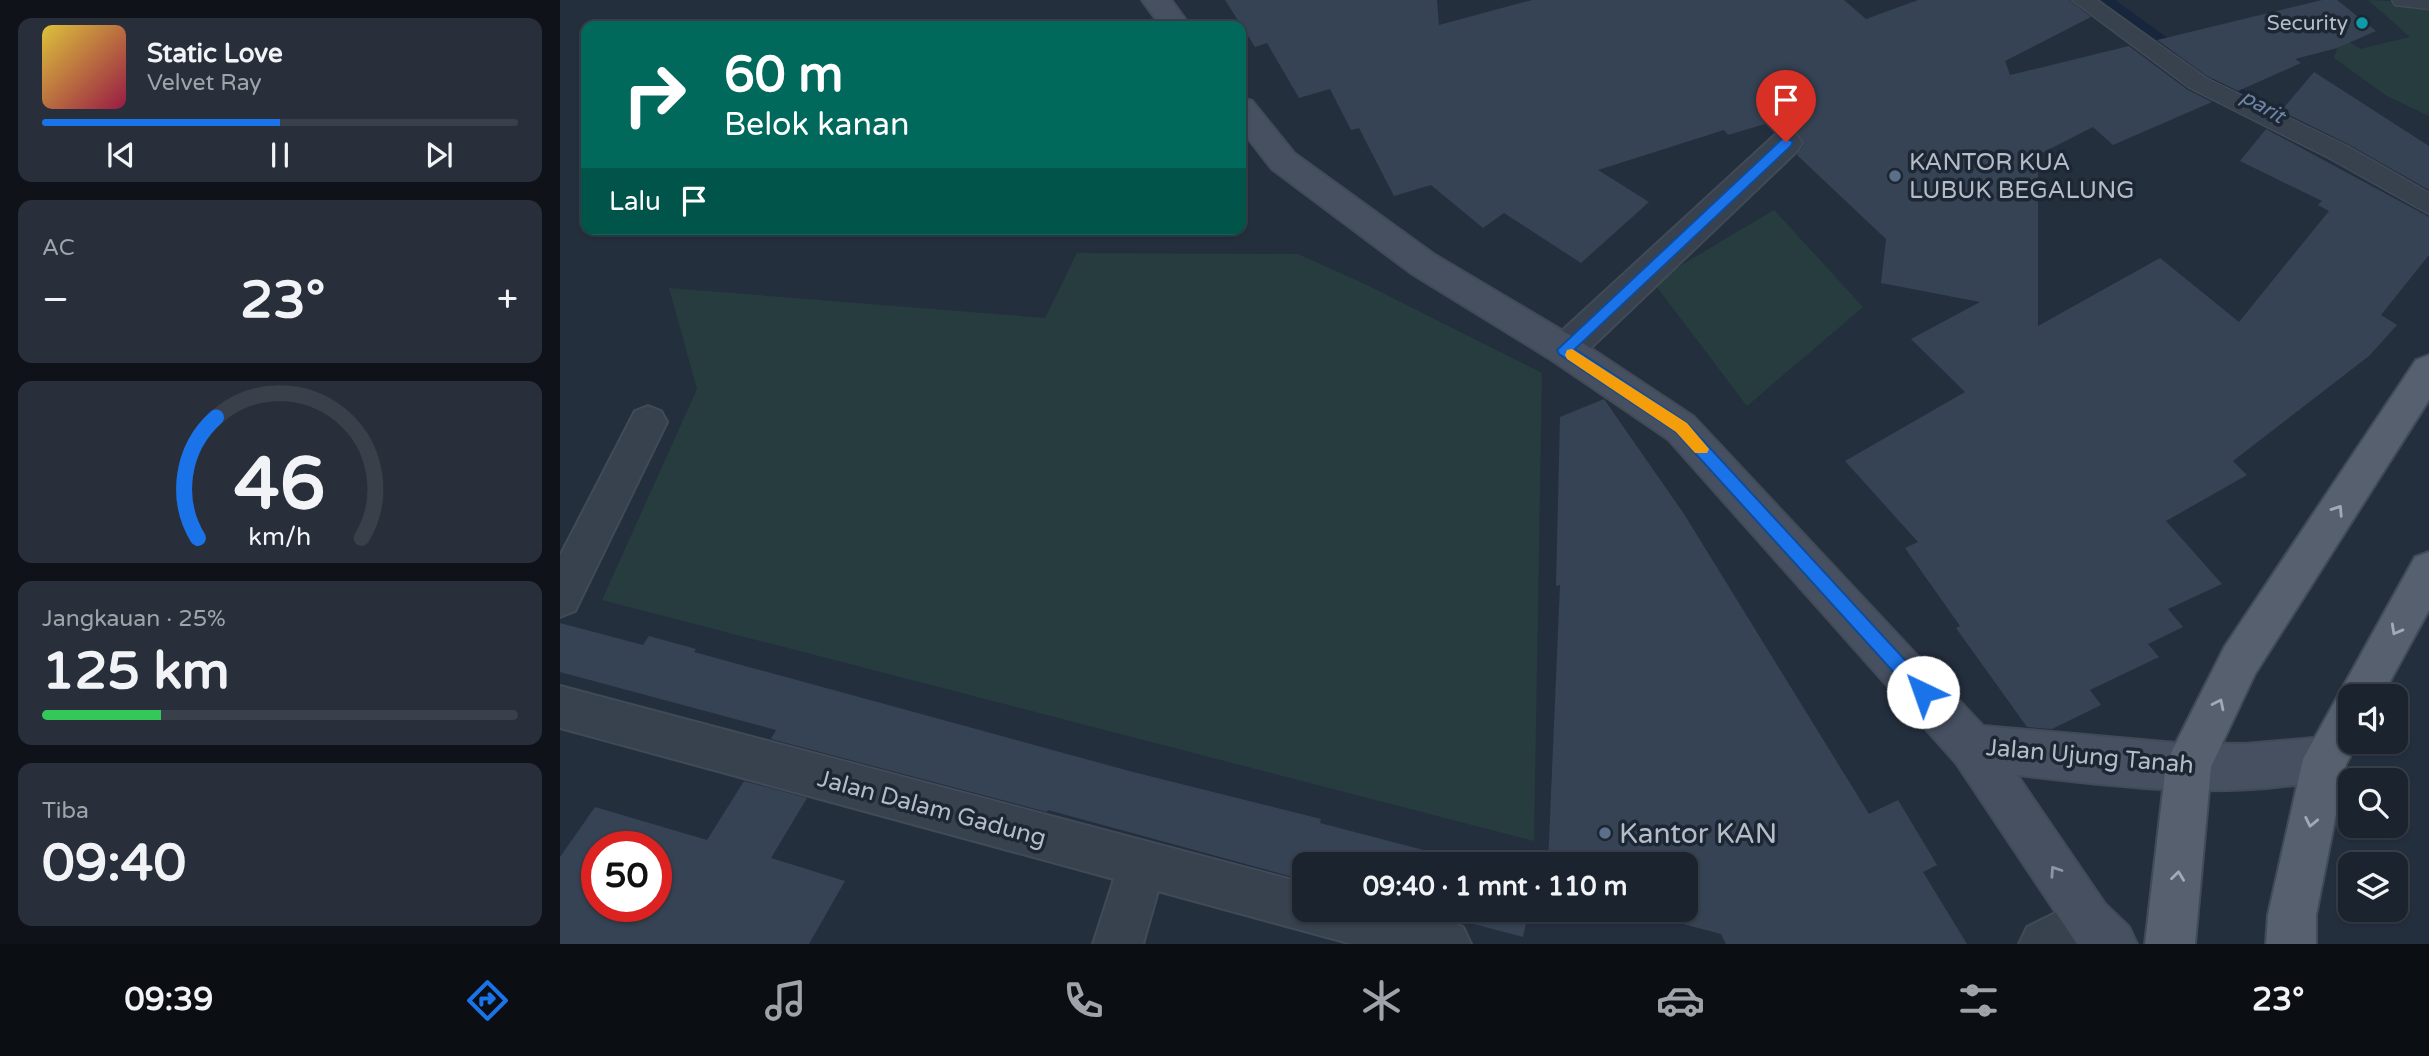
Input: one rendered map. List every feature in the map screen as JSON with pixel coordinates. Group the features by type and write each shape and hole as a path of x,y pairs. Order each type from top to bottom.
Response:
{"main road":[{"path":"1156,0 1172,21"},
{"path":"1246,114 1283,161 1423,264 1564,350 1681,428 1972,747"},
{"path":"2170,944 2189,765 2241,660 2429,370"},
{"path":"2366,684 2429,570"},
{"path":"2291,930 2325,759 2338,735"},
{"name":"Jalan Ujung Tanah","path":"1972,747 2089,761 2246,767 2325,759"},
{"name":"Jalan Ujung Tanah","path":"1972,747 2100,932"}],"street":[{"path":"1564,350 1786,142"},
{"path":"560,598 648,422"},
{"name":"Jalan Dalam Gadung","path":"560,707 1142,866 1292,904"},
{"path":"1118,944 1142,866"},
{"path":"1356,922 1427,942"},
{"path":"2044,944 2100,932"}],"lane":[{"path":"2084,0 2198,83 2338,152 2429,205"},
{"path":"2403,0 2429,2"}],"green space":[{"path":"2368,0 2390,1 2429,10 2429,116 2387,96 2334,58 2341,36 2360,49 2410,37"},
{"path":"1774,210 1863,307 1747,406 1653,282"},
{"path":"1077,253 1298,254 1367,285 1542,373 1534,841 602,600 697,389 669,288 1045,318"}],"building":[{"path":"1225,0 1437,0 1439,25 1532,0 1844,0 1866,19 1918,0 2069,0 2091,17 2005,61 2010,75 2129,46 2188,90 2212,102 2113,145 2093,127 2038,155 2038,326 2160,258 2239,322 2329,211 2318,205 2322,201 2240,161 2266,129 2429,217 2429,255 2381,315 2397,325 2369,356 2233,461 2247,475 2166,521 2222,584 2168,609 2183,627 2148,644 2159,657 2090,690 2101,705 2052,729 2027,727 1956,628 1960,626 1905,548 1918,542 1845,461 1965,392 1911,339 1980,302 1881,283 1886,239 1797,155 1804,144 1799,134 1787,129 1774,133 1765,124 1728,135 1724,130 1598,170 1649,202 1581,263 1504,213 1483,228 1431,185 1394,196 1359,128 1351,130 1330,89 1299,98 1267,43 1255,47 1246,33 1246,21 1238,21"},
{"path":"2322,0 2337,0 2376,31 2337,48 2295,59 2301,63 2238,91 2207,76 2157,40"},
{"path":"2314,72 2429,146 2429,190 2348,144 2281,111"},
{"path":"1604,399 1684,514 1869,814 1898,800 1937,865 1923,872 1967,944 1726,944 1721,934 1676,922 1698,922 1698,852 1549,852 1560,585 1556,586 1560,417"},
{"path":"560,623 643,645 649,636 696,649 694,652 1133,772 1321,819 1320,823 1431,852 1292,852 1292,877 1048,810 1047,812 771,739 776,730 560,672"},
{"path":"744,781 807,798 771,858 845,881 809,944 560,944 560,857 595,807 707,840"},
{"path":"1466,922 1526,922 1523,937"}],"waterway":[{"name":"parit","path":"2107,0 2178,52"},
{"name":"parit","path":"2218,80 2282,116"}],"slow traffic":[{"path":"1572,355 1681,428 1701,449"}],"place":[{"name":"Security","path":"2362,23"},
{"name":"KANTOR KUA LUBUK BEGALUNG","path":"1895,176"},
{"name":"Kantor KAN","path":"1605,833"}],"route":[{"path":"1786,142 1564,350 1681,428 1923,692"}]}
